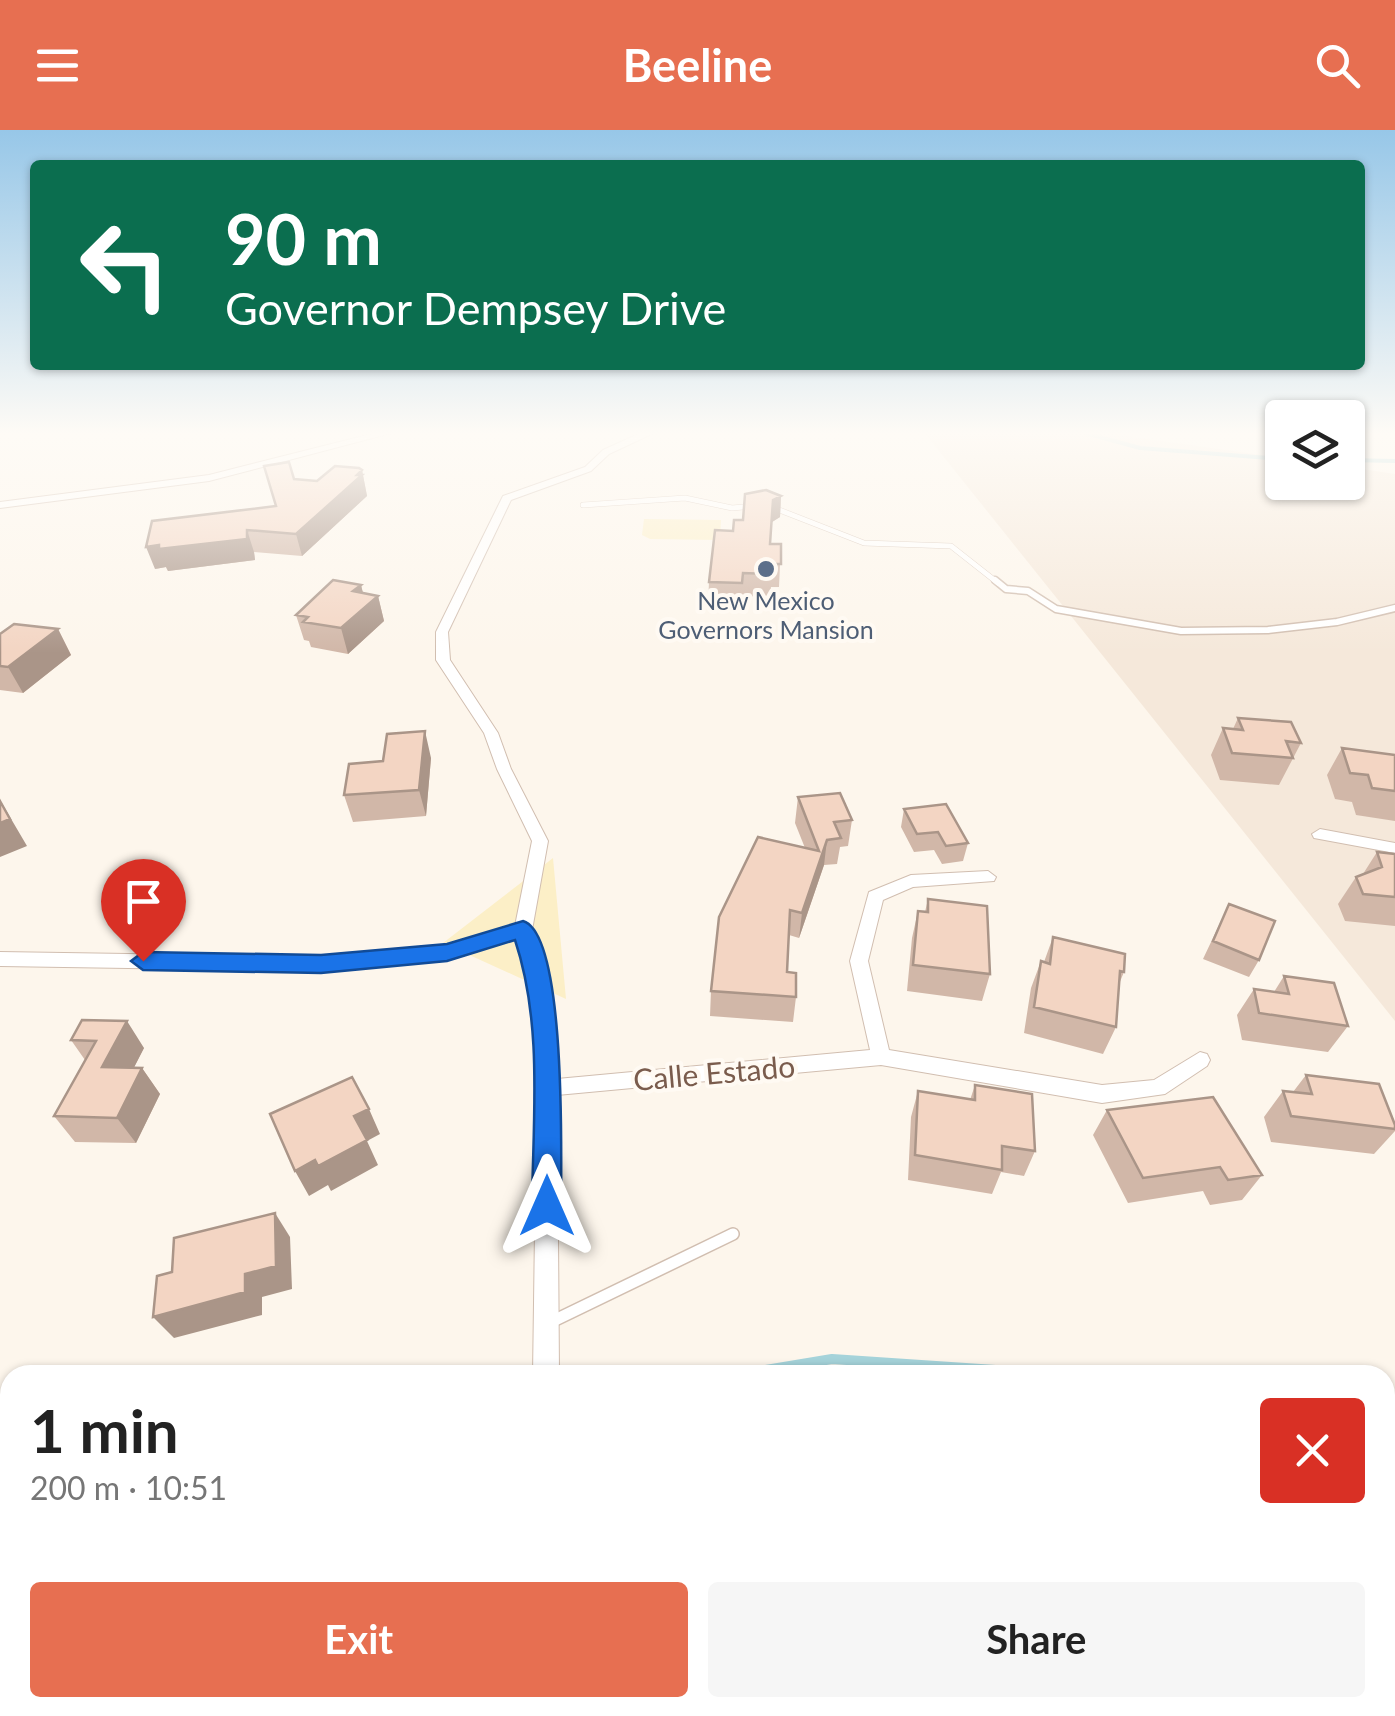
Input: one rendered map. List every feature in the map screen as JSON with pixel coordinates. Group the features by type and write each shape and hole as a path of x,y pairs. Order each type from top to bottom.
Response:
{"street":[{"path":"504,505 442,632 443,660 491,733 540,842 523,930 541,982 547,1088 546,1365"},
{"path":"1320,834 1395,848"},
{"path":"881,1057 860,961 875,896 910,881 988,877"},
{"path":"0,959 321,964 447,953 523,930"},
{"name":"Calle Estado","path":"547,1088 881,1057 1102,1094 1158,1088 1200,1060"}],"lane":[{"path":"718,505 766,505"},
{"path":"766,505 864,544 951,546 1006,588 1028,591 1056,608 1181,631 1268,630 1336,622 1395,608"},
{"path":"546,1324 733,1234"}],"shaded area":[{"path":"982,505 1395,505 1395,1021"}],"sand":[{"path":"644,519 721,520 720,540 650,539 642,535"},
{"path":"553,858 566,999 443,943"}],"building":[{"path":"328,505 296,534 247,530 247,539 159,549 159,545 146,547 152,521 276,506"},
{"path":"744,505 773,505 770,544 781,544 781,564 772,564 772,574 743,573 742,583 709,582 715,530 733,531 734,520 743,520"},
{"path":"333,580 361,585 353,591 378,596 341,628 303,622 308,617 296,615"},
{"path":"14,624 58,629 8,667 0,666 0,634"},
{"path":"1238,718 1291,722 1301,743 1286,741 1293,758 1232,753 1223,728 1243,730"},
{"path":"425,731 419,790 344,795 349,764 383,761 387,734"},
{"path":"1342,748 1395,755 1395,791 1372,788 1368,775 1350,773"},
{"path":"840,793 852,820 834,822 841,838 827,840 802,913 790,910 787,972 796,973 796,997 711,991 719,917 758,837 819,851 798,797"},
{"path":"0,801 10,819 0,823"},
{"path":"946,804 968,843 946,846 938,832 917,834 904,809"},
{"path":"1377,852 1395,854 1395,897 1363,894 1356,877 1382,867"},
{"path":"928,899 987,906 990,974 913,965 918,911 928,912"},
{"path":"1229,904 1275,921 1259,960 1213,941"},
{"path":"1053,937 1125,954 1116,1027 1034,1007 1041,961 1050,964"},
{"path":"1284,976 1334,983 1348,1026 1259,1013 1254,989 1289,994"},
{"path":"82,1020 127,1021 102,1067 142,1068 117,1118 54,1116 96,1041 71,1040"},
{"path":"1306,1075 1379,1084 1395,1129 1291,1116 1283,1091 1312,1094"},
{"path":"352,1077 369,1109 354,1116 367,1140 318,1166 315,1160 295,1171 270,1114"},
{"path":"975,1085 1032,1094 1035,1151 1002,1146 1002,1170 915,1155 918,1091 975,1100"},
{"path":"1213,1097 1262,1175 1228,1180 1220,1167 1143,1178 1107,1110"},
{"path":"275,1213 276,1266 245,1274 245,1292 153,1317 157,1276 172,1272 174,1238"}],"waterway":[{"path":"796,1365 832,1359 922,1365"}],"place":[{"name":"New Mexico Governors Mansion","path":"766,569"}],"route":[{"path":"143,961 321,964 447,953 523,930 541,982 547,1088 547,1206"}]}
